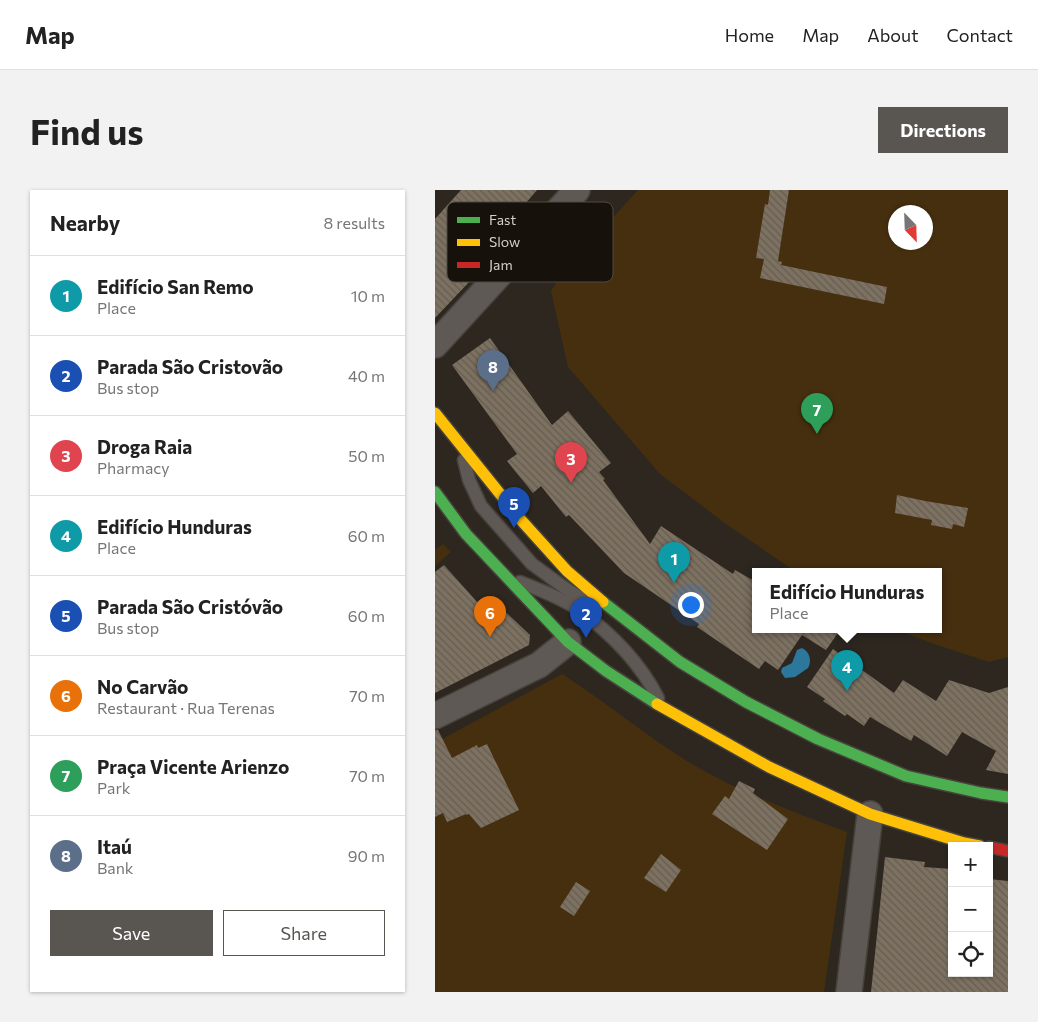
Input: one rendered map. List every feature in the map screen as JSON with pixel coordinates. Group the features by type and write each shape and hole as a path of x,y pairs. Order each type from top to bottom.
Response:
{"main road":[{"path":"435,413 521,520 567,571 627,622 680,662 746,702 818,739 907,776 981,793 1008,797"},
{"path":"435,492 466,534 544,618 568,642 606,671 663,708 769,767 870,814 961,842"},
{"path":"993,848 1008,851"}],"street":[{"path":"566,202 577,190"},
{"path":"435,345 493,282"},
{"path":"435,716 539,665 568,642"},
{"path":"849,992 870,814"}],"lane":[{"path":"462,446 469,480 481,506 532,564 591,604 608,606"},
{"path":"502,574 552,595 579,610 617,642 635,661 647,677 663,708"}],"shaded area":[{"path":"638,190 1008,190 1008,657 989,662 905,633 942,633 942,568 790,568 726,524 660,474 568,367 551,291 557,282 613,282 613,217"},
{"path":"443,544 451,552 435,566 435,550"},
{"path":"562,674 690,763 767,801 847,832 824,992 435,992 435,743"}],"water":[{"path":"802,648 809,657 808,668 795,677 785,678 781,672 782,668 792,663 797,650"}],"building":[{"path":"461,190 537,190 527,202 450,202"},
{"path":"770,190 789,190 778,261 773,260 782,262 781,265 887,287 884,304 760,278 764,259 756,258 765,204 768,205"},
{"path":"447,206 447,282 469,282 435,318 435,219"},
{"path":"490,338 552,425 568,411 611,463 599,472 650,544 661,526 733,574 735,570 752,580 752,633 838,633 826,650 802,635 778,670 765,661 759,669 697,627 699,624 624,573 569,515 566,517 541,486 533,493 507,461 517,454 452,365"},
{"path":"897,495 968,508 964,527 953,524 952,529 931,525 932,520 895,513"},
{"path":"444,565 486,612 496,603 530,635 529,645 435,693 435,572"},
{"path":"833,649 894,693 903,680 936,701 949,680 989,693 1008,687 1008,774 986,770 996,751 962,732 947,756 914,735 911,741 870,717 864,726 823,701 825,699 807,687"},
{"path":"435,730 438,730 452,758 477,745 478,748 487,744 519,810 481,828 469,814 447,822 443,813 435,817"},
{"path":"739,781 755,789 753,793 788,819 767,850 712,814 725,796 729,799"},
{"path":"661,854 681,870 666,892 644,878"},
{"path":"885,857 925,862 924,867 948,869 948,977 993,977 993,879 1008,881 1008,992 871,992"},
{"path":"576,882 590,891 574,916 560,907"}],"traffic: fast":[{"path":"435,492 466,534 568,642 606,671 657,704"},
{"path":"603,602 680,662 746,702 818,739 906,776 981,793 1008,797"}],"traffic: slow":[{"path":"435,413 521,520 567,571 603,602"},
{"path":"657,704 769,767 870,814 961,842"}],"traffic: jam":[{"path":"993,848 1008,851"}],"place":[{"name":"Itaú","path":"493,391"},
{"name":"Praça Vicente Arienzo","path":"817,434"},
{"name":"Droga Raia","path":"571,483"},
{"name":"Parada São Cristóvão","path":"514,528"},
{"name":"Edifício San Remo","path":"674,583"},
{"name":"No Carvão","path":"490,637"},
{"name":"Parada São Cristovão","path":"586,638"},
{"name":"Edifício Hunduras","path":"847,691"}]}
